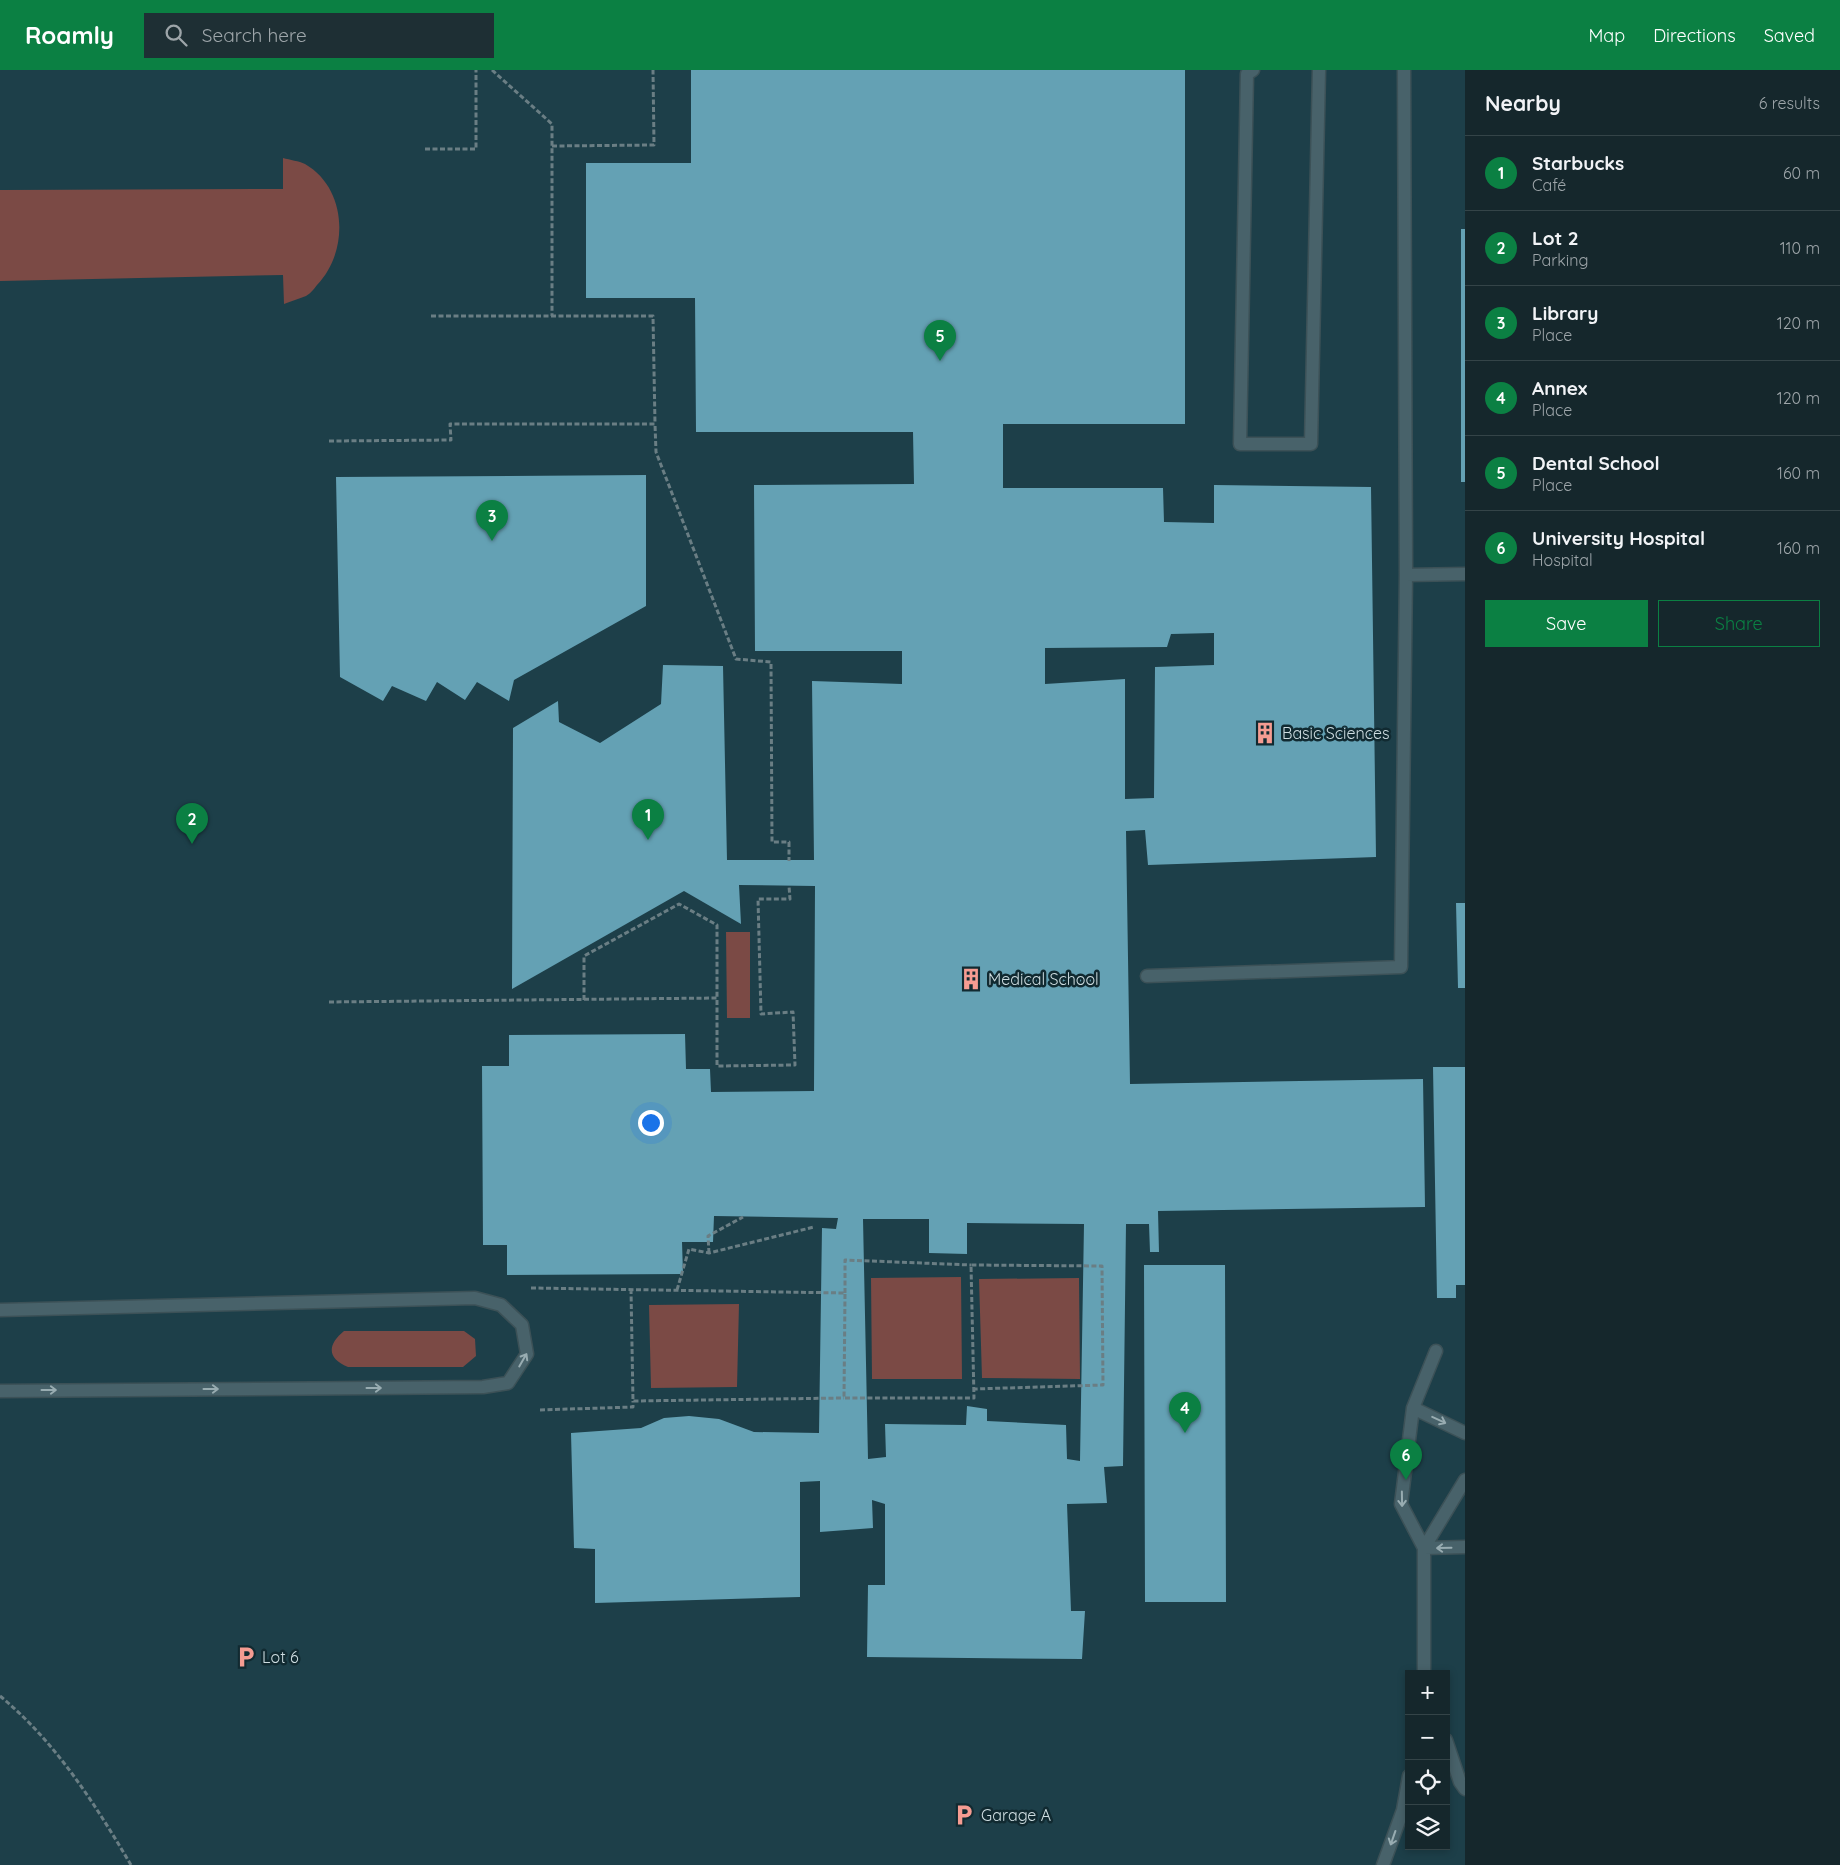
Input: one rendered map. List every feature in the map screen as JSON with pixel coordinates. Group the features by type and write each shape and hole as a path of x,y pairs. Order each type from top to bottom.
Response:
{"lane":[{"path":"1252,70 1248,74 1240,444 1311,444 1319,142 1319,70"},
{"path":"1147,976 1401,967 1406,575 1404,70"},
{"path":"1406,575 1465,574"},
{"path":"0,1310 475,1298 501,1305 522,1325 528,1354 508,1383 483,1387 0,1391"},
{"path":"1424,1670 1424,1548 1401,1504 1413,1408 1436,1351"},
{"path":"1413,1408 1465,1432"},
{"path":"1424,1548 1465,1480"},
{"path":"1424,1548 1465,1547"},
{"path":"1450,1752 1460,1782 1465,1788"},
{"path":"1383,1865 1403,1810 1405,1799"}],"path":[{"path":"425,149 476,149 476,70"},
{"path":"492,70 552,124 552,316"},
{"path":"552,146 654,145 653,70"},
{"path":"432,316 653,316 656,452 736,659 771,662 772,842 788,842 789,861"},
{"path":"329,441 451,440 450,424 655,424"},
{"path":"584,1000 584,956 679,904 717,925 717,1066 795,1065 793,1012 762,1014 761,1004 758,899 790,899 789,886"},
{"path":"329,1002 718,998"},
{"path":"708,1253 708,1236 743,1217"},
{"path":"677,1290 689,1249 708,1253 814,1227"},
{"path":"844,1398 845,1260 1102,1266 1104,1385 974,1389"},
{"path":"632,1401 974,1398 972,1264"},
{"path":"531,1288 845,1293"},
{"path":"540,1410 633,1406 631,1289"},
{"path":"0,1696 26,1718 96,1805 131,1865"}],"shaded area":[{"path":"0,70 1465,70 1465,1865 0,1865"},
{"path":"283,158 305,164 319,175 330,189 336,205 339,222 339,239 335,256 327,271 313,290 306,296 284,304 283,275 0,281 0,190 283,189"},
{"path":"726,932 750,932 750,1018 727,1018"},
{"path":"961,1277 962,1379 872,1379 871,1278"},
{"path":"1079,1278 1080,1379 982,1378 979,1279"},
{"path":"739,1304 737,1387 651,1388 649,1305"},
{"path":"344,1331 464,1331 475,1339 476,1356 463,1367 348,1367 336,1359 332,1350 335,1341"}],"building":[{"path":"691,70 1185,70 1185,424 1003,424 1003,488 1163,488 1164,522 1214,523 1214,485 1371,487 1376,857 1148,865 1145,830 1126,831 1130,1084 1423,1079 1425,1207 1158,1211 1159,1252 1150,1252 1149,1224 1126,1224 1123,1466 1104,1467 1107,1503 1067,1504 1071,1611 1085,1611 1082,1659 867,1657 868,1585 885,1585 885,1504 872,1500 873,1528 820,1532 820,1481 800,1482 800,1597 595,1603 595,1549 574,1548 571,1433 641,1428 664,1418 689,1416 719,1419 754,1432 819,1433 822,1228 836,1229 838,1218 714,1216 713,1242 682,1242 683,1274 507,1275 507,1245 483,1245 482,1066 509,1066 509,1035 685,1034 686,1069 710,1069 711,1092 814,1091 815,886 739,885 741,924 684,891 512,989 513,728 558,701 559,722 600,743 661,704 663,665 723,666 727,860 814,860 812,681 902,684 902,651 755,651 754,485 914,484 913,432 696,432 695,298 586,298 586,163 691,163","holes":["1214,633 1214,665 1155,667 1154,798 1125,799 1125,679 1045,684 1045,648 1167,647 1171,634","863,1219 929,1219 929,1253 967,1254 967,1223 1084,1224 1080,1461 1067,1459 1066,1425 987,1421 987,1409 967,1406 966,1425 885,1424 886,1457 868,1459"]},
{"path":"1461,229 1465,229 1465,482 1461,482"},
{"path":"646,475 646,606 514,680 509,701 477,682 465,700 437,682 426,701 392,686 383,701 340,677 336,477"},
{"path":"1456,903 1465,903 1465,988 1458,988"},
{"path":"1433,1067 1465,1067 1465,1285 1456,1285 1456,1298 1437,1298"},
{"path":"1144,1265 1225,1265 1226,1602 1145,1602"}],"place":[{"name":"Dental School","path":"940,361"},
{"name":"Library","path":"492,541"},
{"name":"Basic Sciences","path":"1265,733"},
{"name":"Starbucks","path":"648,840"},
{"name":"Lot 2","path":"192,844"},
{"name":"Medical School","path":"971,979"},
{"name":"Annex","path":"1185,1433"},
{"name":"University Hospital","path":"1406,1480"},
{"name":"Lot 6","path":"246,1657"},
{"name":"Garage A","path":"964,1815"}]}
